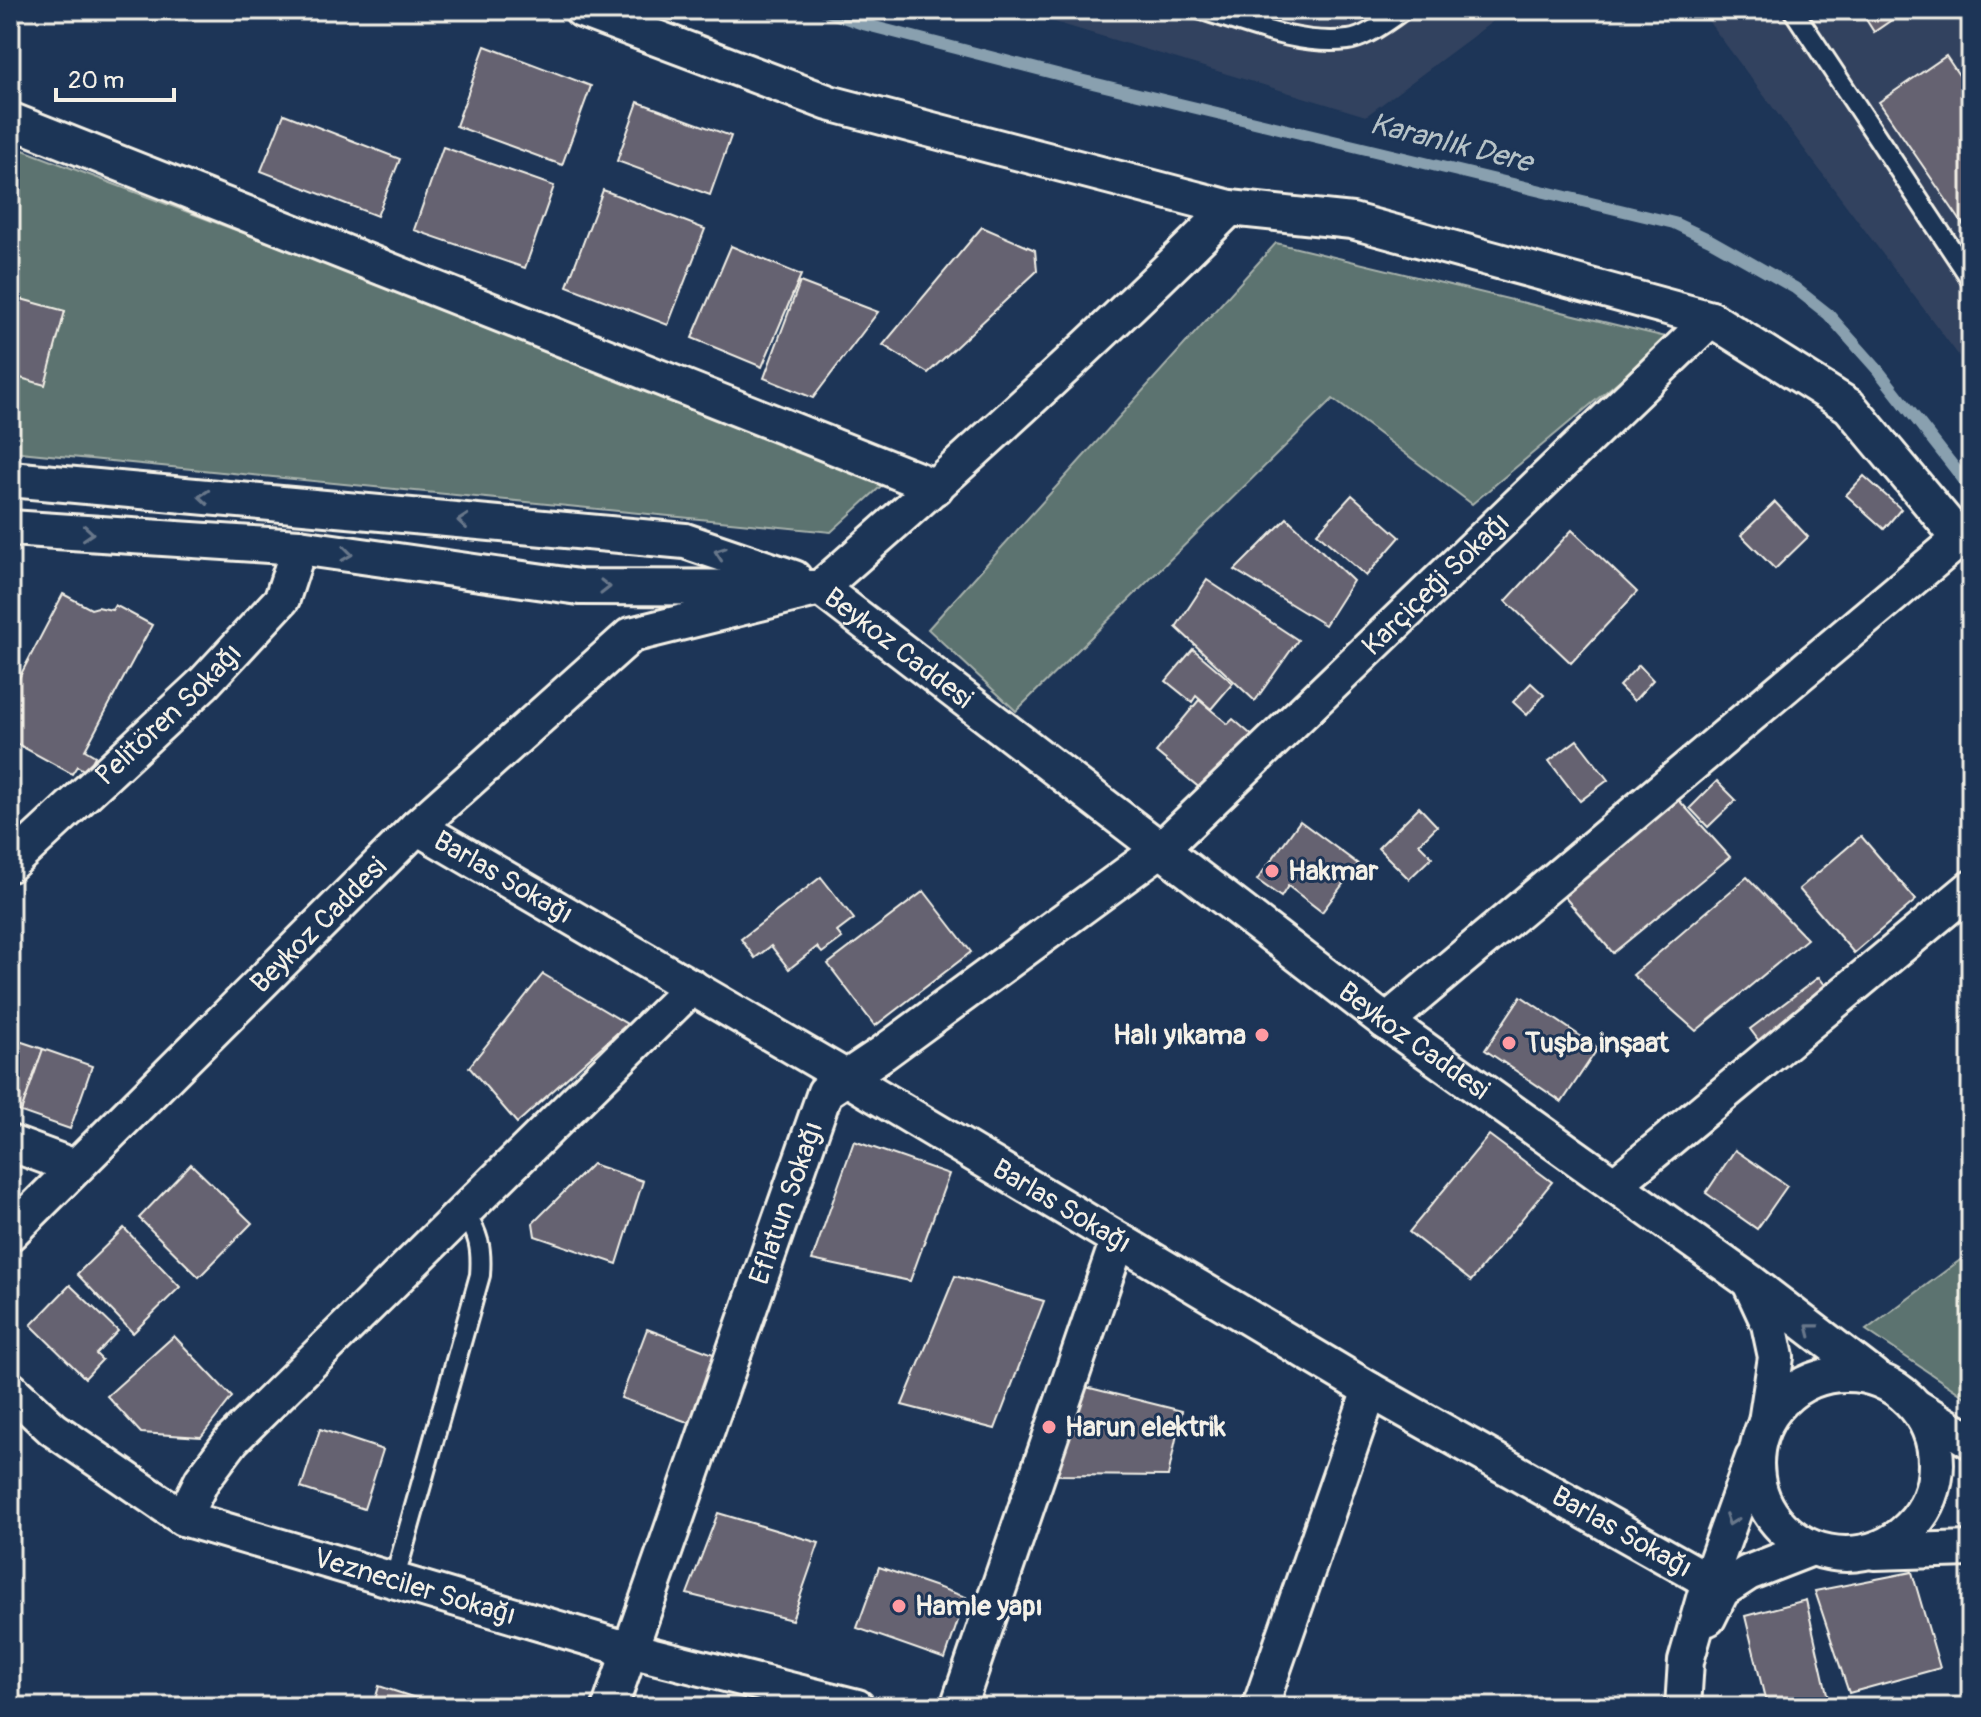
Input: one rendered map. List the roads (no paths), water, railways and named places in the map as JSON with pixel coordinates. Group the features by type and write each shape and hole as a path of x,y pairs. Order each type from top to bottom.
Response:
{"street":[{"path":"582,10 829,103 1230,208 1352,221 1711,319 1849,406 1965,546 1386,1022"},
{"path":"10,120 936,487"},
{"path":"10,528 299,547 579,587 820,588 936,487 1144,294 1230,208"},
{"name":"Karçiçeği Sokağı","path":"1161,849 1711,319"},
{"path":"10,479 685,541 820,588"},
{"name":"Pelitören Sokağı","path":"10,864 204,683 282,599 299,547"},
{"name":"Beykoz Caddesi","path":"10,1233 417,827 631,635 820,588 1386,1022 1749,1281 1873,1376"},
{"name":"Barlas Sokağı","path":"417,827 847,1078 1370,1390 1709,1581"},
{"name":"Eflatun Sokağı","path":"610,1707 825,1092 1161,849"},
{"path":"1614,1185 1971,888"},
{"path":"183,1518 202,1480 232,1440 692,987"},
{"path":"10,1143 75,1167"},
{"path":"958,1707 1118,1240"},
{"path":"1749,1281 1769,1324 1776,1357 1756,1472 1761,1496 1773,1518 1791,1536 1812,1548 1836,1555 1971,1549"},
{"path":"1683,1707 1686,1661 1709,1581 1761,1435 1780,1402 1799,1386 1823,1376 1847,1373 1873,1376 1895,1387 1918,1408 1971,1441"},
{"name":"Vezneciler Sokağı","path":"10,1389 53,1429 183,1518 630,1650 857,1707"},
{"path":"1260,1707 1370,1390"},
{"path":"1866,1552 1894,1541 1917,1521 1932,1494 1937,1464 1932,1434 1918,1408"},
{"path":"1686,1661 1722,1590 1748,1573 1812,1548"}],"lane":[{"path":"1202,10 1309,39 1351,40 1389,21 1403,10"},
{"path":"1793,10 1971,279"},
{"path":"394,1581 480,1275 481,1255 477,1235 464,1212"}],"waterway":[{"name":"Karanlık Dere","path":"823,10 863,24 1080,80 1674,223 1795,288 1828,314 1877,369 1971,489"}],"place":[{"name":"Hakmar","path":"1272,871"},
{"name":"Halı yıkama","path":"1262,1035"},
{"name":"Tuşba inşaat","path":"1509,1043"},
{"name":"Harun elektrik","path":"1049,1427"},
{"name":"Hamle yapı","path":"899,1606"}]}
